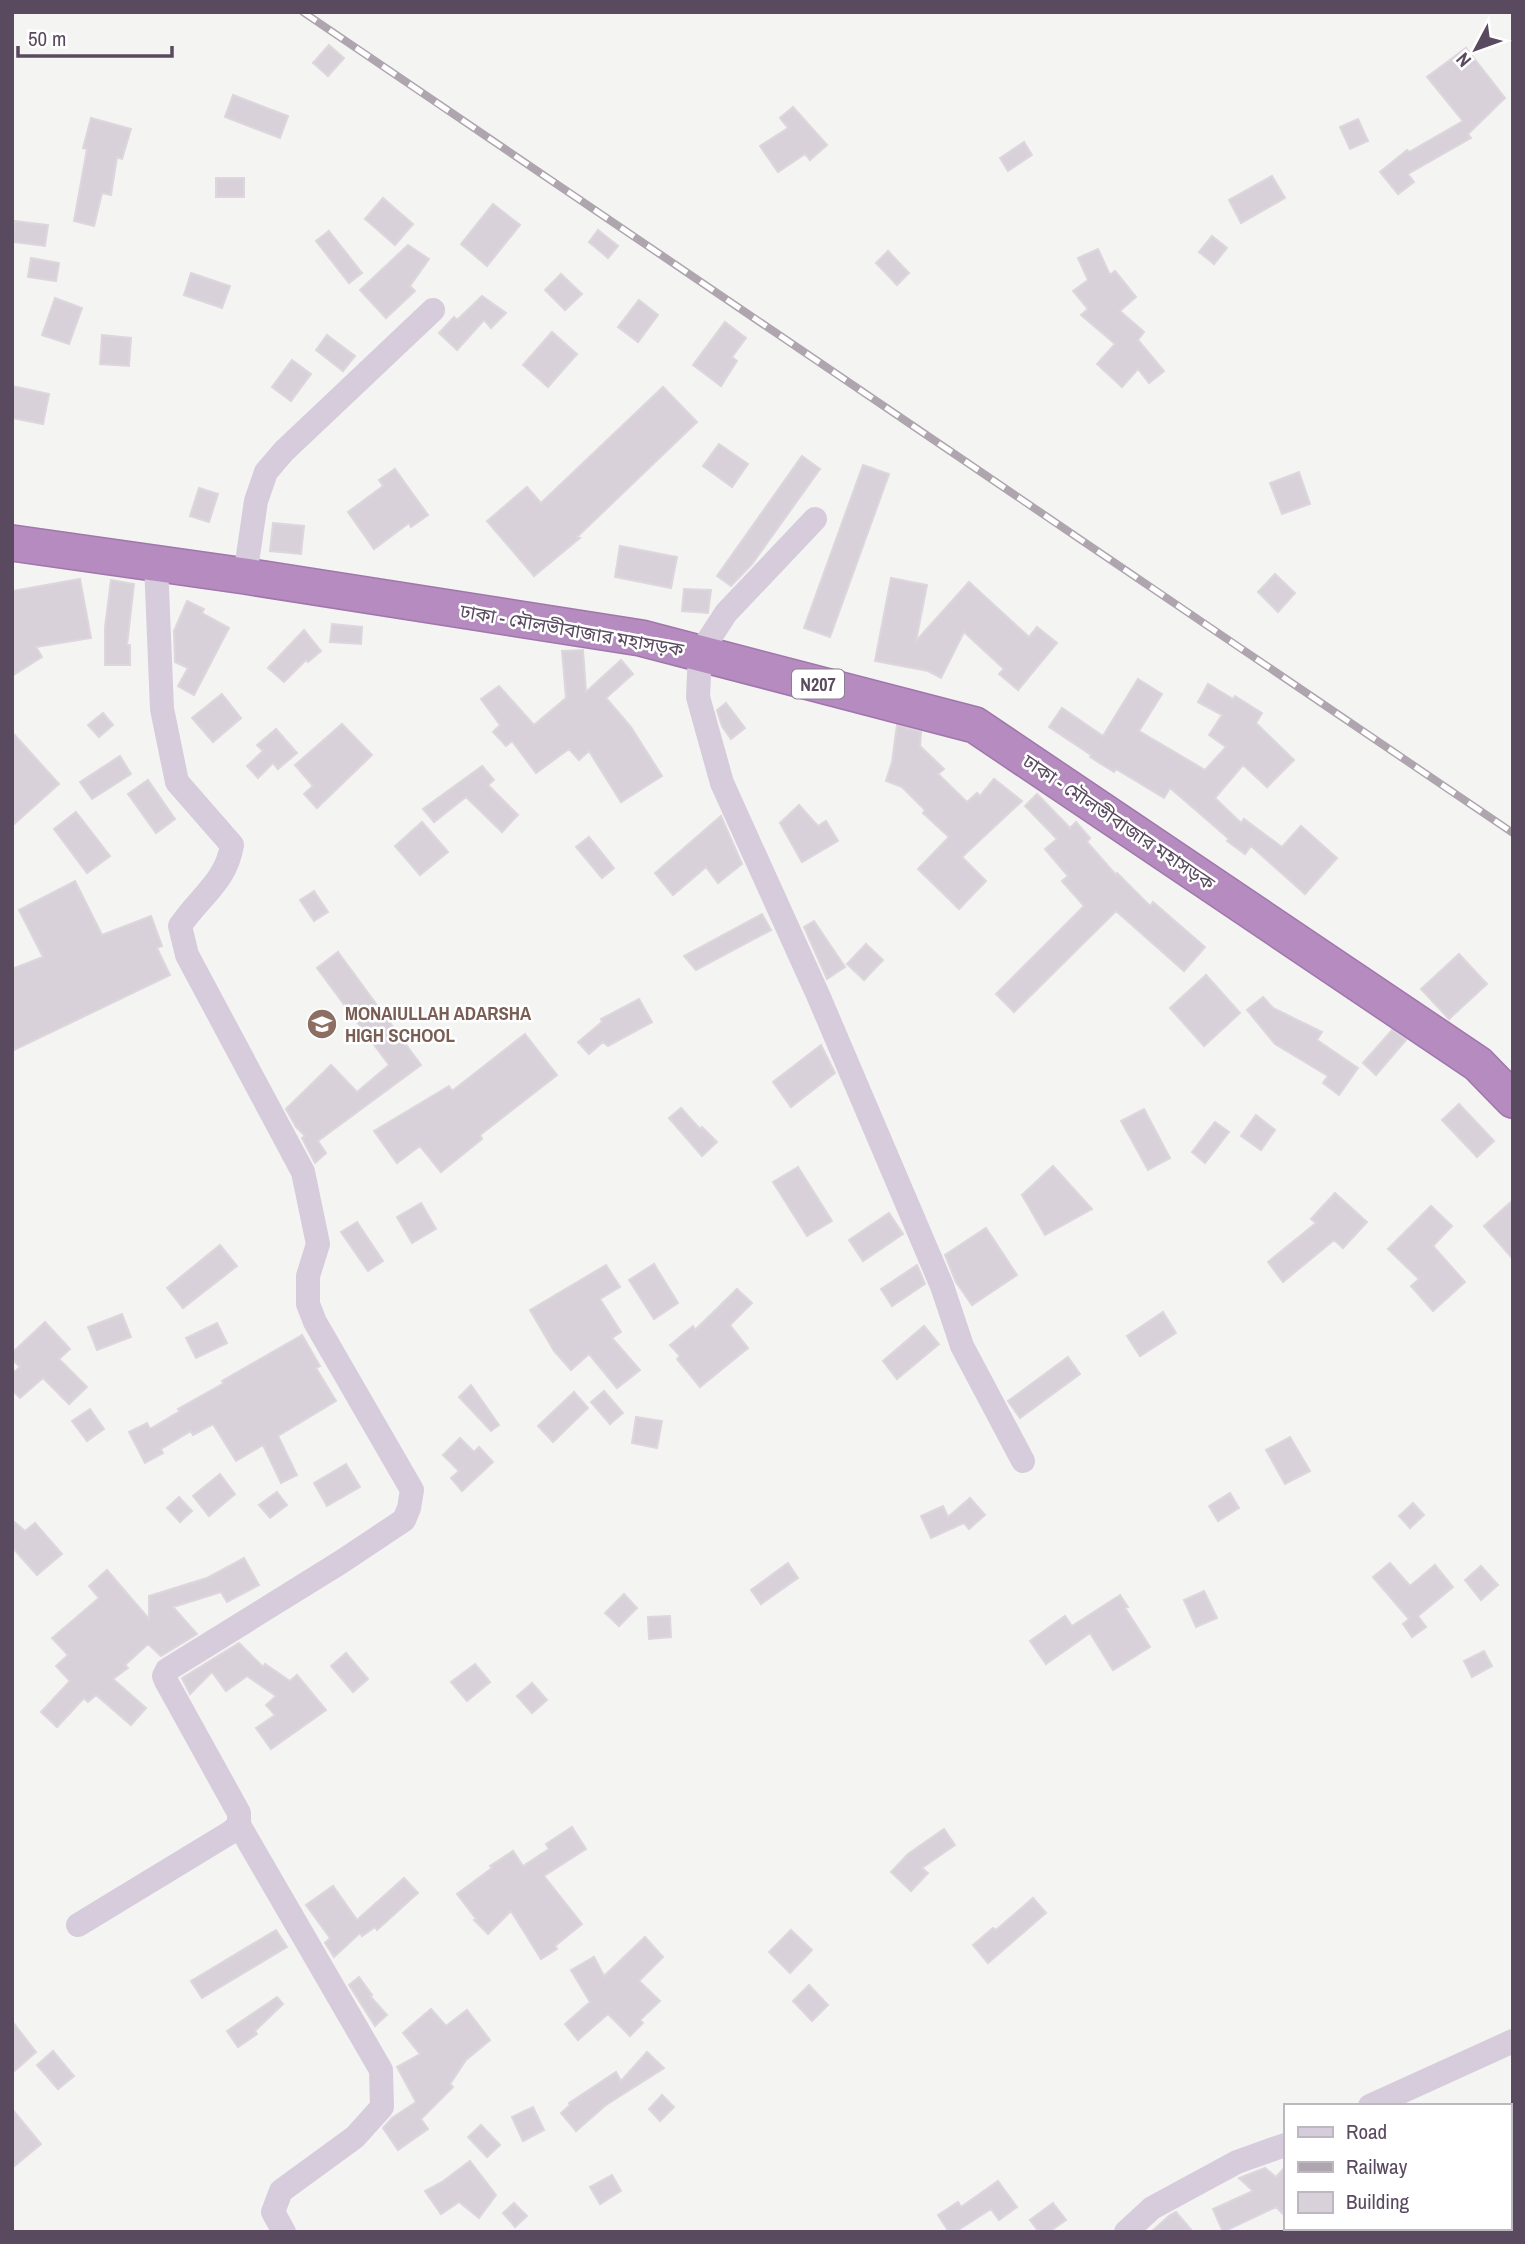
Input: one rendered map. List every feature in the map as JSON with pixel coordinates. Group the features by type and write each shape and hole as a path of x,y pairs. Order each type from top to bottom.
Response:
{"highway":[{"name":"ঢাকা - মৌলভীবাজার মহাসড়ক","path":"12,543 246,576 641,638 975,725 1478,1064 1513,1100"}],"street":[{"path":"246,576 256,501 266,472 284,451 433,310"},
{"path":"815,519 726,614 700,653 698,697 722,783 818,995 942,1286 962,1346 1023,1461"},
{"path":"156,564 162,709 177,782 232,845 229,863 217,882 180,926 187,955 303,1172 318,1244 308,1276 308,1304 314,1322 412,1490 404,1520 167,1670 164,1676 239,1813 239,1825 381,2070 382,2107 355,2137 281,2191 273,2212 284,2232"},
{"path":"78,1925 239,1825"},
{"path":"1374,2104 1513,2041"},
{"path":"1126,2232 1152,2208 1237,2162 1284,2145"}],"building":[{"path":"329,45 344,58 328,76 313,63"},
{"path":"1466,48 1505,98 1468,134 1471,138 1408,174 1414,182 1398,194 1380,172 1407,150 1409,152 1463,121 1427,77"},
{"path":"233,95 288,116 280,138 225,117"},
{"path":"793,107 827,145 810,160 805,154 778,172 760,146 788,128 780,118"},
{"path":"91,118 131,129 122,159 117,157 111,195 102,193 94,226 74,221 87,149 83,148"},
{"path":"1358,119 1368,141 1350,149 1340,127"},
{"path":"1024,142 1032,155 1008,171 1000,158"},
{"path":"1272,176 1285,198 1241,223 1229,200"},
{"path":"216,178 244,178 244,197 216,197"},
{"path":"383,198 413,224 395,245 365,219"},
{"path":"493,204 520,225 487,266 461,244"},
{"path":"15,221 48,225 45,246 13,242"},
{"path":"598,230 618,246 608,258 589,242"},
{"path":"329,231 362,273 349,283 316,241"},
{"path":"1212,236 1227,248 1214,264 1199,252"},
{"path":"408,245 429,259 410,286 415,291 386,318 360,290"},
{"path":"1098,249 1110,275 1115,271 1136,297 1120,311 1144,332 1138,340 1164,371 1149,383 1138,369 1122,387 1097,364 1115,344 1081,315 1088,309 1073,291 1088,280 1078,258"},
{"path":"888,251 909,273 897,285 876,263"},
{"path":"31,258 59,263 56,281 28,277"},
{"path":"191,273 230,286 222,308 184,295"},
{"path":"561,274 582,294 565,310 545,290"},
{"path":"482,296 506,313 491,328 484,320 457,350 439,333 454,317 457,320"},
{"path":"55,298 82,308 69,344 42,335"},
{"path":"639,300 658,315 638,342 618,327"},
{"path":"725,322 746,338 732,357 737,361 721,386 693,365"},
{"path":"552,332 577,354 548,387 523,365"},
{"path":"102,335 131,338 129,366 100,364"},
{"path":"327,335 355,356 343,371 316,350"},
{"path":"292,360 311,374 291,401 272,387"},
{"path":"12,386 49,394 43,424 12,418"},
{"path":"663,387 697,422 577,537 580,538 534,576 487,521 527,487 541,503"},
{"path":"719,444 748,464 732,487 703,466"},
{"path":"802,456 820,469 752,564 731,586 717,576"},
{"path":"863,465 889,474 830,637 804,628"},
{"path":"395,469 428,515 411,527 409,523 374,549 348,512 383,486 379,480"},
{"path":"1299,472 1310,504 1282,514 1270,483"},
{"path":"199,488 218,494 209,522 190,516"},
{"path":"273,523 304,526 301,554 270,551"},
{"path":"620,546 677,557 671,588 615,577"},
{"path":"1275,574 1295,593 1278,612 1258,592"},
{"path":"891,578 927,585 916,641 969,582 1029,637 1037,627 1057,643 1018,690 999,674 1004,669 964,632 941,678 928,671 875,661"},
{"path":"80,579 91,638 36,647 42,657 12,676 12,591"},
{"path":"111,580 134,584 127,645 130,645 130,665 105,665 105,627"},
{"path":"684,589 711,590 708,613 682,611"},
{"path":"187,601 204,609 202,613 229,628 194,695 178,686 188,668 175,662 174,631"},
{"path":"332,624 362,627 361,644 330,642"},
{"path":"304,630 321,651 308,662 306,660 284,682 268,668"},
{"path":"583,650 586,692 621,660 633,674 606,698 631,727 662,776 621,802 589,751 579,760 569,749 536,773 512,741 506,746 493,732 500,725 481,699 499,686 534,725 566,698 562,651"},
{"path":"1138,679 1162,694 1139,731 1205,770 1226,747 1209,735 1222,715 1198,702 1208,684 1233,699 1235,696 1262,713 1256,723 1294,760 1267,787 1243,765 1215,798 1241,823 1244,819 1282,847 1301,826 1337,858 1305,894 1251,846 1245,854 1227,841 1229,839 1170,788 1164,798 1116,769 1114,772 1049,727 1062,708 1103,736"},
{"path":"222,694 241,718 213,742 192,718"},
{"path":"726,703 745,728 731,739 722,726 717,710"},
{"path":"103,713 113,725 99,737 88,725"},
{"path":"342,724 372,755 317,808 304,794 313,786 295,765"},
{"path":"897,725 921,732 920,746 944,769 938,774 967,802 977,793 980,796 994,779 1022,801 962,857 986,881 959,909 918,869 949,837 923,813 925,810 902,787 886,781 892,762"},
{"path":"276,729 297,753 278,769 273,763 258,778 247,766 263,751 257,745"},
{"path":"12,732 59,784 12,826"},
{"path":"120,756 131,774 92,799 80,782"},
{"path":"482,766 494,780 488,785 518,815 502,832 466,797 434,822 423,809"},
{"path":"148,780 175,819 156,833 128,794"},
{"path":"1037,794 1070,828 1076,822 1090,838 1087,842 1116,875 1117,873 1150,906 1153,902 1205,947 1184,971 1116,911 1014,1012 996,994 1084,906 1062,881 1068,876 1045,849 1057,839 1025,806"},
{"path":"799,805 818,826 826,821 838,841 802,862 780,823"},
{"path":"76,812 110,856 87,873 54,829"},
{"path":"721,816 742,864 718,883 706,867 673,895 655,873"},
{"path":"422,822 448,852 420,875 395,846"},
{"path":"589,837 614,868 602,878 576,847"},
{"path":"75,881 102,935 151,916 162,946 157,948 170,975 12,1051 12,969 43,957 19,910"},
{"path":"314,891 328,912 314,921 300,900"},
{"path":"762,914 771,930 696,970 684,956"},
{"path":"814,921 845,967 827,979 804,927"},
{"path":"866,944 883,960 864,980 847,964"},
{"path":"338,952 421,1065 318,1141 326,1153 315,1163 302,1138 305,1136 296,1127 286,1109 331,1065 357,1092 389,1065 317,968"},
{"path":"1459,954 1487,984 1449,1019 1421,989"},
{"path":"1206,975 1240,1013 1204,1046 1170,1008"},
{"path":"1263,997 1273,1008 1322,1032 1317,1040 1358,1068 1339,1095 1323,1083 1328,1076 1275,1044 1247,1010"},
{"path":"639,999 652,1022 608,1046 603,1042 589,1054 578,1042 602,1022 601,1019"},
{"path":"1392,1030 1406,1040 1376,1075 1363,1063"},
{"path":"525,1034 557,1075 480,1135 482,1139 441,1172 420,1146 397,1163 374,1131 449,1086 452,1091"},
{"path":"821,1045 835,1073 791,1107 773,1082"},
{"path":"1459,1104 1494,1141 1477,1157 1442,1120"},
{"path":"681,1108 700,1129 702,1127 717,1142 702,1156 669,1118"},
{"path":"1144,1109 1170,1158 1148,1170 1121,1121"},
{"path":"1256,1115 1275,1130 1261,1150 1241,1136"},
{"path":"1215,1122 1229,1132 1205,1163 1192,1152"},
{"path":"1053,1166 1092,1209 1045,1235 1022,1195"},
{"path":"798,1167 832,1221 807,1236 773,1182"},
{"path":"1335,1193 1367,1222 1343,1248 1334,1240 1283,1282 1268,1262 1316,1223 1311,1219"},
{"path":"1513,1200 1513,1259 1484,1226"},
{"path":"421,1203 436,1229 412,1243 397,1217"},
{"path":"1431,1206 1452,1226 1433,1246 1465,1282 1433,1311 1411,1286 1419,1279 1388,1249"},
{"path":"889,1213 903,1234 863,1261 849,1240"},
{"path":"357,1222 383,1261 368,1271 341,1232"},
{"path":"986,1228 1017,1275 972,1305 956,1282 945,1255"},
{"path":"220,1245 237,1266 183,1308 167,1288"},
{"path":"654,1264 678,1303 654,1319 629,1280"},
{"path":"606,1265 620,1287 600,1299 621,1332 612,1338 640,1370 617,1388 589,1354 571,1370 554,1351 530,1310"},
{"path":"917,1265 925,1284 892,1306 881,1289"},
{"path":"737,1289 752,1303 730,1325 748,1348 700,1387 677,1359 680,1356 670,1345 693,1326 695,1330"},
{"path":"1163,1312 1176,1333 1140,1356 1127,1336"},
{"path":"122,1314 131,1337 97,1350 88,1327"},
{"path":"45,1322 70,1349 59,1359 87,1387 69,1404 43,1378 20,1398 12,1390 12,1374 20,1367 12,1359 12,1353"},
{"path":"217,1323 227,1343 196,1358 186,1338"},
{"path":"924,1326 939,1344 897,1379 883,1361"},
{"path":"302,1335 320,1366 316,1368 336,1401 278,1436 297,1475 281,1483 263,1445 236,1461 213,1424 193,1435 191,1431 161,1449 163,1453 145,1463 129,1432 147,1423 150,1429 180,1411 178,1409 224,1383 222,1381"},
{"path":"1068,1357 1080,1374 1020,1418 1008,1401"},
{"path":"471,1385 499,1425 491,1431 459,1397"},
{"path":"604,1391 623,1413 610,1424 591,1402"},
{"path":"574,1392 588,1408 553,1442 538,1426"},
{"path":"90,1409 104,1429 87,1441 72,1421"},
{"path":"636,1417 662,1421 657,1448 632,1443"},
{"path":"1290,1437 1310,1471 1285,1484 1266,1450"},
{"path":"460,1438 474,1452 479,1447 493,1462 462,1491 451,1478 459,1471 443,1455"},
{"path":"346,1464 360,1487 327,1506 314,1483"},
{"path":"220,1474 235,1494 209,1516 193,1496"},
{"path":"277,1492 287,1505 270,1518 259,1505"},
{"path":"1230,1493 1239,1508 1218,1521 1209,1506"},
{"path":"179,1497 192,1511 180,1522 167,1508"},
{"path":"970,1498 985,1515 969,1529 964,1523 931,1538 921,1516 943,1506 948,1517"},
{"path":"1413,1503 1424,1515 1410,1528 1399,1516"},
{"path":"12,1520 25,1531 35,1523 62,1554 37,1575 12,1547"},
{"path":"244,1558 259,1585 227,1602 221,1592 173,1607 197,1634 161,1656 148,1644 125,1665 128,1668 113,1679 146,1708 131,1725 96,1695 88,1702 84,1698 57,1727 41,1712 70,1681 56,1666 68,1655 52,1638 99,1598 89,1586 107,1570 149,1619 149,1596 207,1578"},
{"path":"788,1563 798,1578 761,1604 751,1590"},
{"path":"1390,1563 1410,1586 1435,1565 1453,1587 1418,1616 1426,1627 1412,1637 1403,1624 1409,1619 1373,1577"},
{"path":"1481,1566 1498,1585 1481,1600 1465,1580"},
{"path":"1204,1591 1217,1618 1196,1627 1184,1600"},
{"path":"624,1594 637,1608 619,1626 605,1613"},
{"path":"1120,1595 1128,1607 1125,1608 1150,1647 1113,1670 1090,1633 1046,1664 1030,1641 1065,1616 1072,1626"},
{"path":"670,1616 671,1637 649,1639 648,1617"},
{"path":"239,1643 263,1667 265,1664 290,1681 297,1675 326,1710 271,1749 256,1728 275,1715 266,1705 276,1696 247,1676 226,1691 212,1672 190,1694 182,1678"},
{"path":"1484,1651 1492,1666 1472,1677 1464,1661"},
{"path":"346,1653 368,1679 353,1692 331,1666"},
{"path":"475,1664 490,1682 467,1701 451,1682"},
{"path":"532,1683 547,1700 532,1713 517,1696"},
{"path":"572,1827 586,1849 544,1876 582,1924 555,1946 557,1949 541,1959 511,1911 488,1934 474,1920 476,1919 457,1894 492,1868 490,1866 513,1851 523,1866 549,1849 546,1844"},
{"path":"944,1829 955,1845 922,1868 928,1873 911,1891 891,1872 908,1854"},
{"path":"404,1878 418,1893 377,1930 375,1927 362,1936 360,1933 334,1957 325,1943 330,1938 306,1905 333,1886 357,1920"},
{"path":"1033,1898 1046,1913 988,1963 973,1945 993,1928 996,1930"},
{"path":"276,1930 287,1947 202,1998 191,1981"},
{"path":"791,1930 812,1950 790,1973 769,1952"},
{"path":"645,1937 663,1957 639,1981 660,2001 640,2020 643,2023 630,2036 608,2014 578,2040 565,2024 590,2002 571,1970 594,1957 604,1976"},
{"path":"359,1977 372,1995 370,1996 387,2015 375,2026 349,1985"},
{"path":"809,1985 828,2005 812,2021 793,2001"},
{"path":"277,1997 283,2004 255,2031 257,2034 238,2047 227,2031"},
{"path":"431,2009 446,2026 467,2010 490,2040 466,2060 450,2084 453,2087 421,2119 428,2129 398,2150 383,2128 392,2118 416,2102 397,2067 420,2054 403,2033"},
{"path":"12,2021 36,2052 12,2073"},
{"path":"53,2051 74,2076 58,2089 37,2065"},
{"path":"647,2052 664,2068 606,2105 576,2131 561,2113 569,2103 616,2072 621,2081"},
{"path":"662,2095 674,2107 660,2121 649,2109"},
{"path":"533,2107 544,2130 523,2141 512,2117"},
{"path":"12,2109 41,2144 12,2168"},
{"path":"481,2125 500,2145 487,2157 468,2137"},
{"path":"470,2161 496,2195 479,2218 459,2202 441,2214 425,2191"},
{"path":"1265,2168 1276,2177 1284,2168 1284,2215 1276,2207 1223,2232 1213,2209 1253,2191 1239,2178"},
{"path":"612,2175 621,2191 600,2204 590,2187"},
{"path":"998,2181 1017,2207 999,2220 991,2209 955,2232 949,2232 938,2215 958,2202 961,2207"},
{"path":"514,2203 527,2216 515,2227 503,2213"},
{"path":"1053,2203 1066,2220 1049,2232 1039,2232 1030,2220"},
{"path":"1176,2212 1193,2232 1151,2232 1170,2215"}],"railway":[{"path":"303,12 1513,833"}],"place":[{"name":"MONAIULLAH ADARSHA HIGH SCHOOL","path":"322,1024"}]}
